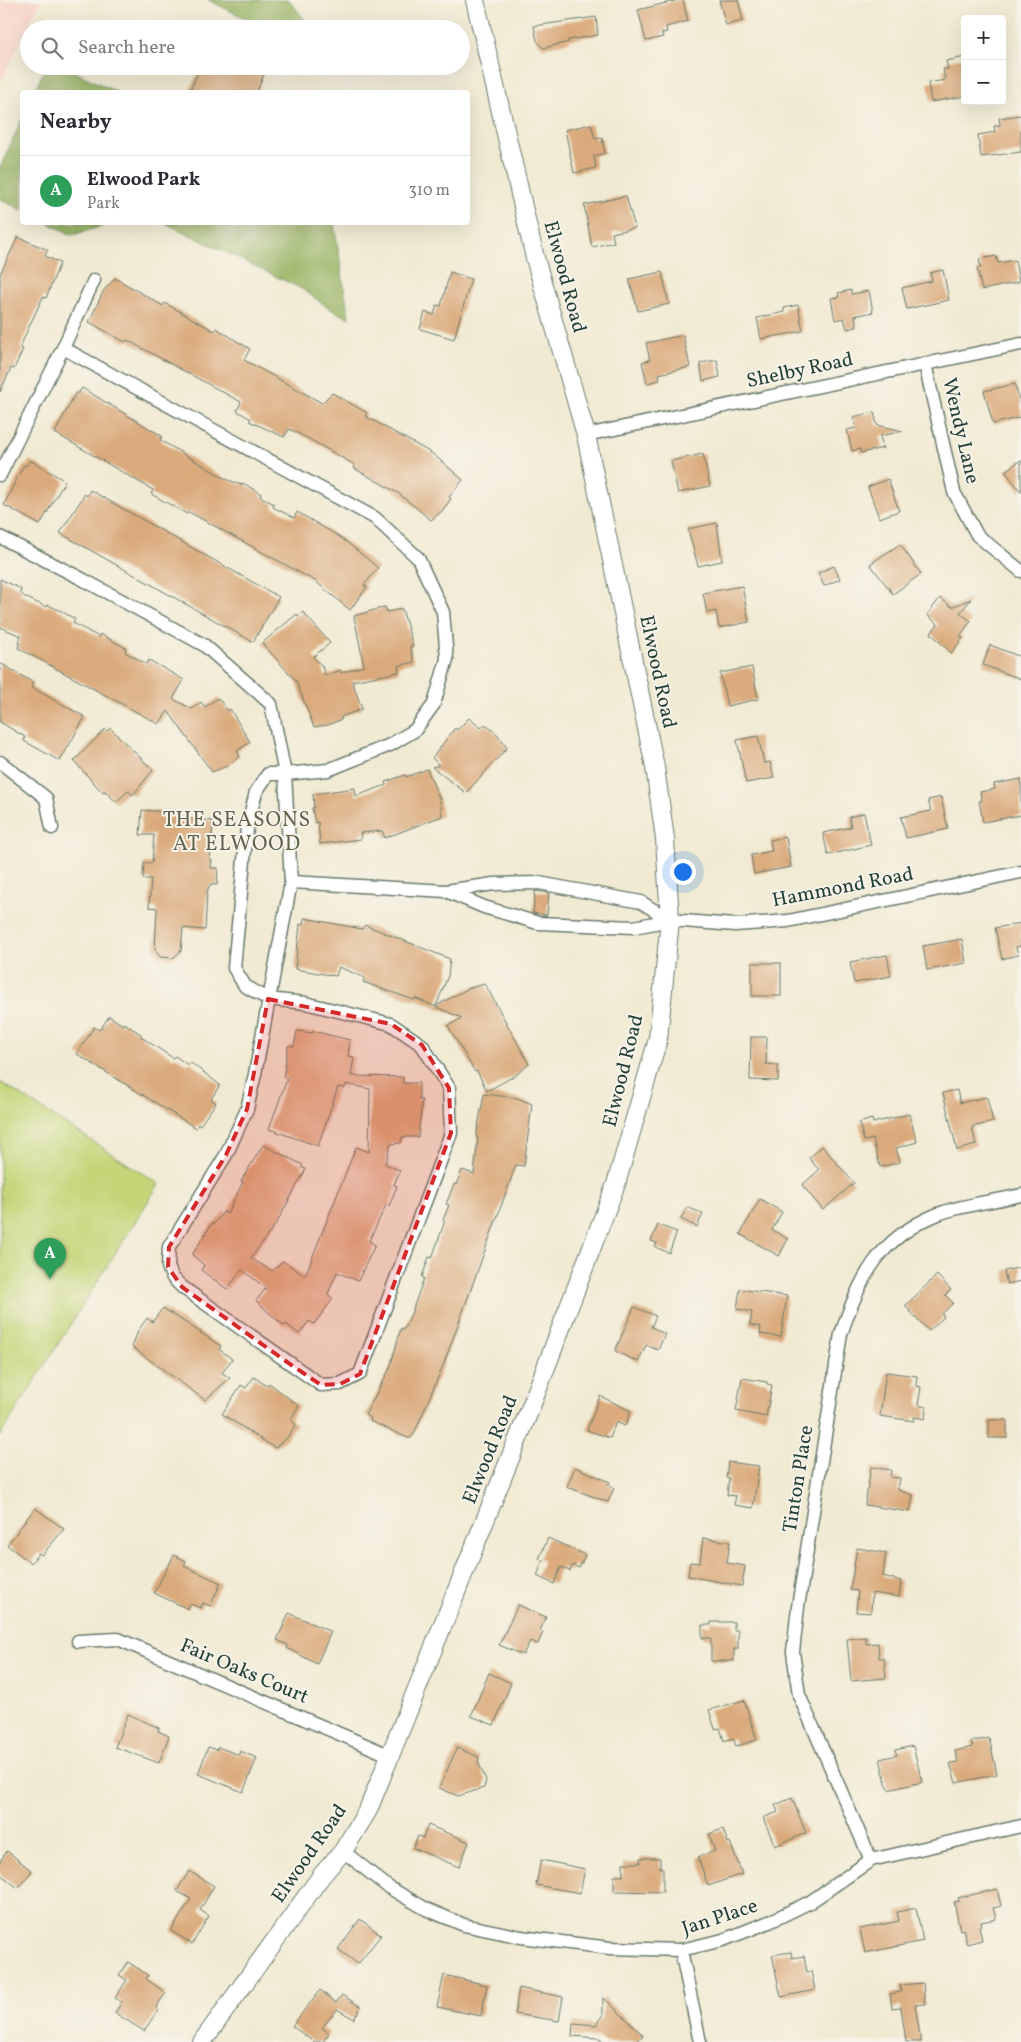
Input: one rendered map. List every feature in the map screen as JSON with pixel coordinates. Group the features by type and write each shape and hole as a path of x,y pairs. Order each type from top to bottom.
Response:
{"main road":[{"name":"Elwood Road","path":"202,2042 322,1875 343,1851 368,1810 392,1756 530,1409 616,1184 658,1039 670,920 665,839 654,767 586,435 535,258 475,0"}],"street":[{"path":"0,476 94,280"},
{"name":"Shelby Road","path":"586,435 1021,344"},
{"path":"0,537 204,645 271,704 285,774 291,882 268,999 247,1110 226,1155 169,1247 168,1266 173,1278 182,1287 287,1362 321,1384 340,1384 360,1374 451,1133 449,1088 422,1045 391,1024 305,1003 268,999 245,986 234,968 247,828 256,792 268,774 285,774 328,770 390,745 415,730 434,704 447,659 443,612 418,558 376,518 63,348"},
{"name":"Wendy Lane","path":"925,364 954,492 977,535 1016,569 1021,570"},
{"path":"0,762 46,798 52,828"},
{"name":"Hammond Road","path":"670,920 735,925 788,921 1021,872"},
{"path":"291,882 446,891 494,884 539,883 641,902 670,920"},
{"path":"446,891 484,907 538,923 634,927 670,920"},
{"name":"Tinton Place","path":"871,1860 799,1695 793,1652 798,1607 841,1334 855,1293 876,1259 902,1233 939,1214 1021,1195"},
{"name":"Fair Oaks Court","path":"78,1641 118,1639 392,1756"},
{"name":"Jan Place","path":"343,1851 388,1886 426,1909 464,1925 521,1937 610,1948 680,1950 723,1940 769,1922 810,1902 871,1860 1021,1826"},
{"path":"680,1950 700,2042"}],"highlighted area":[{"path":"268,999 391,1024 422,1045 449,1088 451,1133 360,1374 340,1384 321,1385 287,1362 182,1287 168,1267 169,1247 226,1155 247,1109"}],"shaded area":[{"path":"0,0 41,0 31,20 20,20 20,43 0,84"}],"green space":[{"path":"208,0 289,0 305,20 249,20"},
{"path":"42,75 81,75 113,90 35,90"},
{"path":"20,123 20,209 0,199 0,168"},
{"path":"52,225 107,225 72,235"},
{"path":"169,225 334,225 349,318 332,310 302,289"},
{"path":"0,1082 159,1184 0,1436"}],"building":[{"path":"683,0 688,21 666,27 667,32 662,33 663,37 646,41 638,10"},
{"path":"719,0 738,0 743,21 726,25"},
{"path":"596,17 598,35 568,40 569,42 543,48 537,41 534,26"},
{"path":"961,58 961,97 931,102 928,83 945,80 943,69 948,69 946,61"},
{"path":"197,75 264,75 258,90 190,90"},
{"path":"1021,115 1021,152 981,157 978,135 995,132 994,126 1000,125 999,118"},
{"path":"591,124 595,139 602,138 605,153 594,156 596,168 574,173 565,130"},
{"path":"626,196 635,228 612,233 614,242 592,247 584,205"},
{"path":"18,237 48,250 45,256 60,263 46,298 43,297 26,333 20,348 23,349 14,369 11,368 0,392 0,274"},
{"path":"996,256 998,263 1015,260 1019,282 982,290 977,268 981,268 979,259"},
{"path":"943,270 949,300 907,309 902,288 932,281 930,273"},
{"path":"450,272 471,279 454,339 420,329 425,312 434,315 437,305 441,306"},
{"path":"662,272 669,304 638,311 629,279"},
{"path":"115,278 163,306 165,303 214,331 216,328 250,349 244,360 322,403 332,393 367,413 365,416 433,454 463,480 449,497 451,499 442,511 431,520 398,493 354,468 355,465 311,440 289,429 284,437 249,421 251,419 237,411 241,402 127,340 125,342 89,322 104,290"},
{"path":"851,290 851,294 869,291 873,312 855,316 857,327 847,329 844,318 835,320 831,298 839,297 838,293"},
{"path":"798,305 803,331 761,339 757,318 784,312 784,308"},
{"path":"683,335 690,367 659,374 660,380 647,383 642,362 650,360 646,343"},
{"path":"717,360 720,377 703,381 700,363"},
{"path":"1015,384 1019,399 1021,399 1021,417 993,424 984,391"},
{"path":"82,388 162,436 160,440 226,479 241,485 243,483 261,494 260,496 274,504 273,507 294,518 297,512 340,537 359,552 378,568 364,585 367,587 350,610 315,581 189,512 187,514 151,494 153,490 55,433 76,392 78,394"},
{"path":"874,412 877,425 903,431 880,436 883,448 861,453 860,449 852,451 847,430 856,428 853,417"},
{"path":"703,454 710,486 678,493 671,461"},
{"path":"30,460 65,481 40,525 4,505 24,465 26,466"},
{"path":"1021,460 1021,492 1005,471"},
{"path":"888,479 899,511 879,518 868,487"},
{"path":"90,490 279,597 253,642 60,533 85,494 87,496"},
{"path":"717,523 722,561 698,566 688,529"},
{"path":"900,544 921,574 893,594 870,564"},
{"path":"834,566 840,579 824,586 818,573"},
{"path":"0,579 21,589 20,593 25,597 46,607 48,605 61,611 75,619 73,623 99,637 100,634 126,648 125,652 146,664 149,660 184,680 173,699 192,709 201,702 205,707 218,698 228,711 230,709 250,742 237,751 240,756 227,766 212,772 168,711 159,724 18,648 21,636 0,627"},
{"path":"742,586 749,622 719,628 716,611 707,613 703,593"},
{"path":"940,598 952,607 971,599 960,613 971,621 960,636 963,638 951,653 931,633 938,624 927,615"},
{"path":"385,607 387,612 402,609 413,646 410,646 414,662 398,666 399,672 352,681 362,709 341,717 342,719 328,725 314,727 296,681 262,643 297,614 298,616 303,612 330,643 313,657 322,666 325,676 341,670 341,673 364,666 354,616"},
{"path":"990,645 1021,657 1021,679 983,665"},
{"path":"0,663 34,683 31,687 85,717 60,761 24,741 25,737 0,722"},
{"path":"752,667 758,699 727,706 720,673"},
{"path":"469,718 481,728 485,724 498,735 507,748 466,793 432,767 439,765 432,758 455,728 457,730"},
{"path":"110,728 153,770 133,795 128,791 116,802 105,791 103,793 74,761 105,729 107,731"},
{"path":"758,736 764,763 770,762 774,778 746,783 737,740"},
{"path":"427,769 440,800 442,816 385,838 382,831 360,833 361,839 320,844 318,822 315,823 312,808 314,808 313,794 355,788 356,796 386,785 385,782"},
{"path":"1021,779 1021,815 983,822 979,801 982,801 980,792 995,789 994,784"},
{"path":"941,797 948,829 906,838 901,817 931,811 928,800"},
{"path":"142,810 180,813 180,818 213,821 210,860 212,860 211,868 218,868 217,885 210,884 207,892 205,930 183,928 181,951 173,958 160,957 155,950 157,908 149,907 151,879 143,879 144,863 152,863 154,835 140,835"},
{"path":"864,813 871,845 828,855 823,833 851,827 849,817"},
{"path":"786,837 791,867 754,874 751,855 772,851 770,840"},
{"path":"535,891 549,893 547,915 533,913"},
{"path":"304,918 362,929 365,925 450,959 448,976 436,1006 469,988 485,984 529,1064 516,1075 487,1091 477,1071 475,1072 448,1026 462,1018 415,998 414,1000 363,982 365,978 339,967 336,976 295,969 300,924 303,925"},
{"path":"1021,923 1021,946 1016,947 1018,955 1002,959 995,928"},
{"path":"962,939 966,963 927,970 923,946"},
{"path":"887,955 891,976 854,983 850,962"},
{"path":"752,963 781,963 781,996 752,996"},
{"path":"109,1016 123,1025 124,1023 142,1035 141,1037 173,1058 175,1056 188,1065 190,1062 220,1085 211,1099 216,1103 200,1125 198,1124 196,1128 77,1054 94,1027 100,1030"},
{"path":"297,1031 313,1033 313,1031 350,1040 348,1056 354,1057 351,1076 403,1077 403,1083 419,1083 419,1100 422,1100 418,1137 402,1137 401,1143 391,1144 385,1164 400,1170 394,1185 397,1186 389,1206 386,1205 369,1241 375,1245 358,1281 337,1272 328,1294 333,1299 314,1324 309,1321 299,1334 286,1324 284,1326 256,1301 266,1288 242,1270 227,1289 201,1270 204,1265 192,1255 212,1223 214,1224 224,1211 227,1214 243,1182 241,1181 263,1145 303,1165 301,1167 306,1169 276,1224 251,1258 272,1271 283,1261 305,1276 356,1147 369,1152 370,1089 346,1084 345,1088 338,1087 318,1146 269,1129 287,1079 283,1078 288,1046 294,1046"},
{"path":"751,1037 767,1037 766,1064 778,1065 778,1081 750,1080"},
{"path":"957,1090 960,1103 987,1097 993,1122 972,1127 976,1145 957,1150 943,1093"},
{"path":"484,1094 517,1098 532,1104 524,1166 516,1165 443,1366 414,1434 411,1438 408,1438 370,1421 371,1418 365,1415 390,1368 401,1328 404,1329 411,1314 424,1278 422,1277 429,1257 432,1258 445,1221 443,1220 449,1205 446,1204 454,1184 456,1185 462,1170 474,1174 478,1138 476,1137"},
{"path":"909,1114 917,1142 896,1148 900,1162 880,1167 873,1139 864,1141 859,1123 872,1119 873,1123"},
{"path":"822,1146 854,1183 823,1210 802,1185 819,1170 809,1158"},
{"path":"760,1199 782,1212 772,1230 788,1239 779,1256 740,1234"},
{"path":"687,1207 703,1214 697,1227 681,1219"},
{"path":"658,1225 677,1232 669,1253 655,1247 657,1243 651,1241"},
{"path":"1021,1267 1021,1281 1007,1284 1004,1271"},
{"path":"937,1275 951,1290 945,1295 953,1303 942,1314 944,1317 929,1331 905,1306"},
{"path":"740,1289 787,1296 781,1337 760,1334 761,1327 750,1325 752,1312 737,1309"},
{"path":"634,1307 656,1316 651,1327 665,1334 658,1350 646,1345 638,1362 615,1351"},
{"path":"163,1308 221,1346 219,1349 232,1359 222,1373 230,1378 205,1400 132,1347 138,1331 147,1318 152,1322"},
{"path":"886,1372 917,1376 916,1386 921,1387 918,1405 926,1407 925,1419 914,1417 914,1421 880,1416"},
{"path":"254,1377 267,1386 269,1383 299,1406 290,1420 296,1424 287,1438 275,1448 222,1414 241,1385 246,1388"},
{"path":"742,1378 767,1382 767,1384 772,1385 766,1417 736,1411"},
{"path":"600,1396 631,1411 625,1426 616,1422 610,1438 587,1430"},
{"path":"989,1420 1007,1420 1007,1438 989,1438"},
{"path":"728,1462 759,1466 753,1508 734,1505 736,1496 727,1495 729,1478 726,1478"},
{"path":"575,1467 610,1482 608,1485 614,1488 608,1502 567,1487"},
{"path":"871,1467 891,1470 890,1477 900,1478 898,1490 913,1495 910,1512 865,1505"},
{"path":"35,1508 64,1529 42,1555 39,1553 31,1563 7,1545"},
{"path":"548,1538 585,1555 579,1568 573,1565 570,1571 561,1567 554,1584 537,1576 543,1560 539,1559"},
{"path":"703,1538 730,1542 727,1563 745,1566 742,1586 688,1576 690,1562 700,1563"},
{"path":"857,1548 886,1553 883,1576 901,1581 899,1597 872,1593 871,1613 856,1612 858,1591 850,1590"},
{"path":"174,1555 186,1561 184,1566 221,1583 210,1606 203,1603 201,1608 190,1604 188,1609 154,1593"},
{"path":"518,1605 546,1617 540,1631 543,1632 538,1644 530,1641 523,1655 499,1645"},
{"path":"289,1613 331,1632 317,1664 287,1648 288,1645 277,1640"},
{"path":"711,1622 734,1622 734,1630 738,1630 738,1649 734,1649 734,1661 711,1661 711,1638 702,1638 702,1625 711,1625"},
{"path":"866,1637 866,1644 878,1643 879,1658 884,1658 886,1678 851,1681 847,1639"},
{"path":"489,1673 511,1683 494,1725 471,1716"},
{"path":"744,1700 757,1740 736,1746 733,1738 724,1741 720,1728 715,1729 709,1710"},
{"path":"128,1714 159,1728 158,1731 169,1736 159,1763 115,1747"},
{"path":"989,1738 997,1774 956,1783 950,1763 958,1762 955,1751 973,1747 971,1742"},
{"path":"913,1746 922,1782 888,1790 880,1759 897,1755 895,1750"},
{"path":"208,1747 217,1750 218,1747 239,1755 240,1751 257,1758 243,1792 198,1774"},
{"path":"457,1748 479,1757 478,1762 486,1780 484,1788 458,1796 439,1788"},
{"path":"792,1798 806,1833 775,1846 763,1818 778,1812 775,1805"},
{"path":"428,1825 469,1842 459,1867 413,1848 418,1836 423,1838"},
{"path":"723,1829 742,1874 708,1886 698,1857 715,1851 709,1834"},
{"path":"7,1851 32,1871 18,1888 0,1874 0,1861"},
{"path":"640,1858 660,1858 660,1868 663,1868 663,1892 614,1891 614,1876 623,1876 623,1863 640,1863"},
{"path":"541,1860 585,1869 580,1893 536,1885"},
{"path":"189,1871 214,1886 200,1910 209,1916 192,1944 171,1931 191,1899 177,1891"},
{"path":"997,1889 1001,1906 993,1908 996,1919 981,1922 979,1926 982,1940 967,1944 963,1929 960,1930 954,1902 959,1901 958,1898"},
{"path":"916,1908 923,1941 865,1953 860,1929 899,1921 897,1912"},
{"path":"360,1919 381,1935 358,1964 338,1949"},
{"path":"791,1952 792,1958 804,1956 807,1972 811,1971 815,1990 781,1997 772,1955"},
{"path":"128,1962 148,1975 146,1979 166,1993 156,2007 158,2010 144,2031 115,2013 122,2002 115,1998 127,1980 119,1975"},
{"path":"444,1975 487,1985 481,2016 437,2007"},
{"path":"923,1983 925,2004 915,2005 921,2042 906,2042 901,2007 892,2008 890,1994 901,1992 900,1985"},
{"path":"519,1988 563,1997 559,2021 515,2014"},
{"path":"320,1990 336,2003 342,1995 361,2007 354,2019 337,2009 322,2028 329,2033 323,2042 314,2042 292,2026"},
{"path":"603,1997 643,2035 637,2042 605,2042 599,2038 572,2036 573,2023 596,2025 603,2016"}],"place":[{"name":"Elwood Park","path":"50,1279"}],"district":[{"name":"THE SEASONS AT ELWOOD","path":"237,832"}]}
